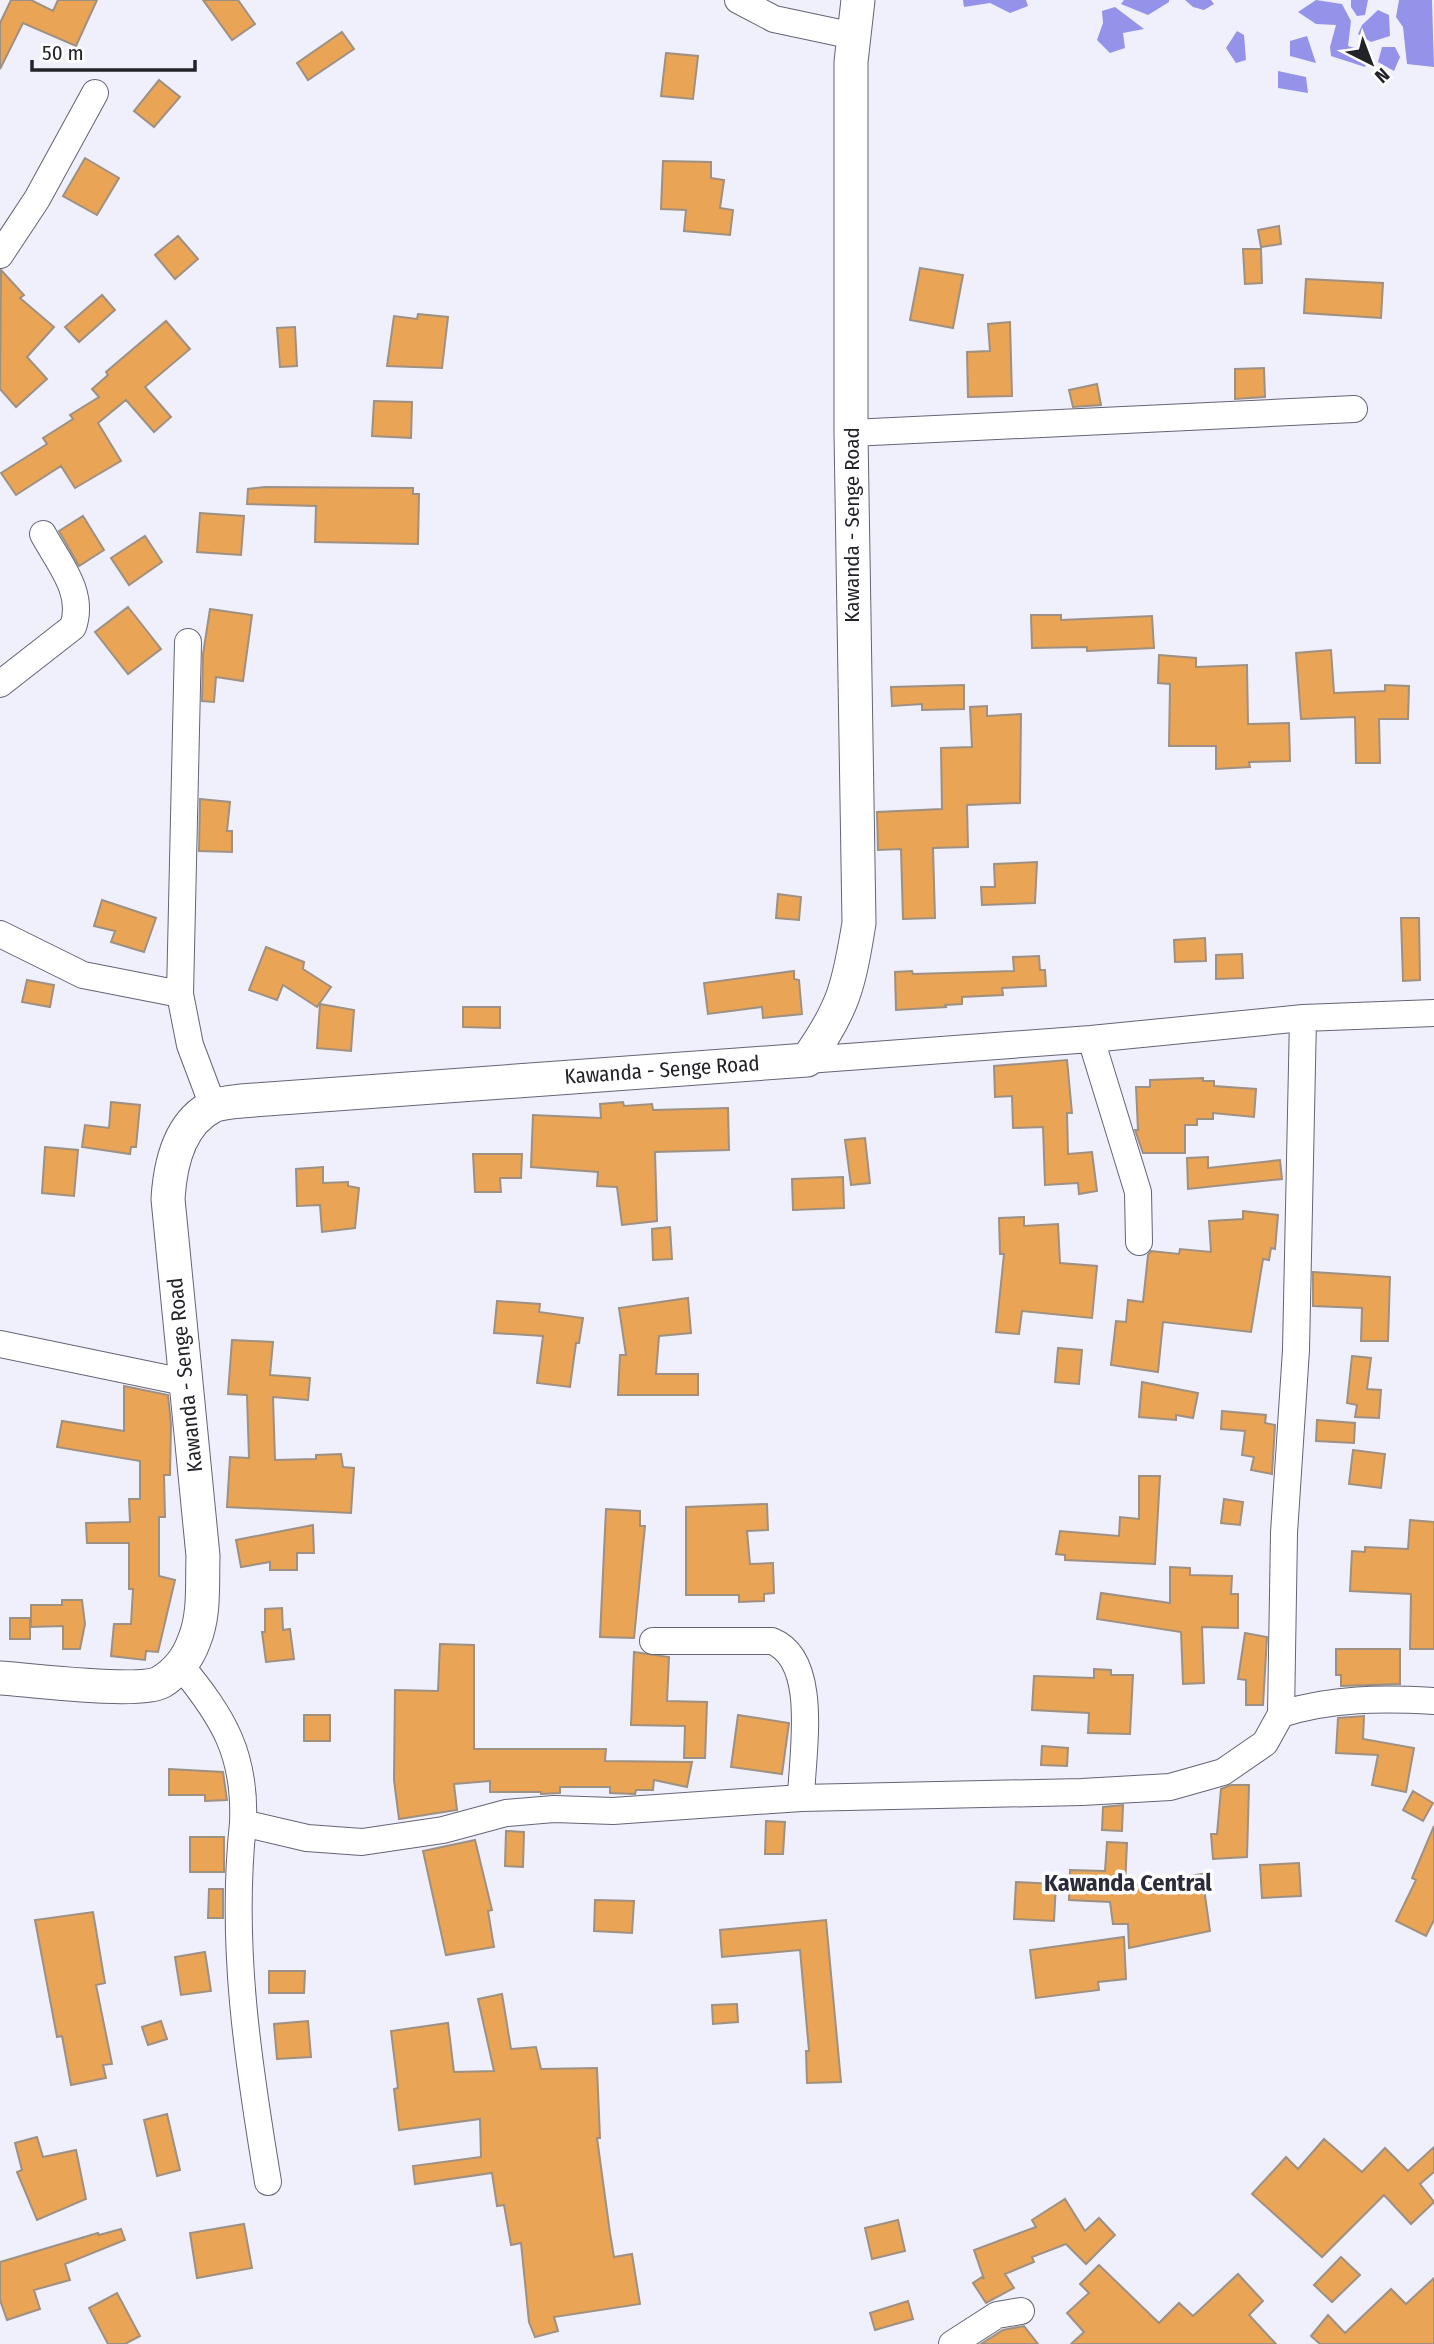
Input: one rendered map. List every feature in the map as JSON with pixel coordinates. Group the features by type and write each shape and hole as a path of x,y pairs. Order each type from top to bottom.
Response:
{"street":[{"path":"738,0 774,19 854,36"},
{"name":"Kawanda - Senge Road","path":"181,1666 194,1641 201,1613 204,1556 184,1382 168,1199 175,1152 191,1126 213,1106 241,1101 807,1060 833,1024 850,982 859,923 851,433 851,62 858,0"},
{"path":"0,255 37,199 95,93"},
{"path":"851,433 1354,409"},
{"path":"0,684 73,627 78,613 78,598 43,534"},
{"path":"188,642 180,994 190,1045 213,1106"},
{"path":"0,934 83,975 180,994"},
{"path":"807,1060 1091,1039 1303,1018 1434,1013"},
{"path":"243,1823 307,1838 362,1842 443,1830 506,1813 530,1811 613,1811 801,1798 1082,1792 1170,1787 1223,1772 1265,1743 1281,1714 1284,1532 1296,1350 1303,1018"},
{"path":"1091,1039 1138,1192 1139,1242"},
{"path":"0,1344 184,1382"},
{"path":"653,1641 772,1641 784,1646 796,1659 804,1681 801,1798"},
{"path":"0,1678 135,1687 159,1683 181,1666 226,1727 244,1800 237,1937 246,2052 268,2182"},
{"path":"1281,1714 1312,1704 1367,1698 1434,1701"},
{"path":"952,2344 997,2315 1021,2311"}],"shaded area":[{"path":"963,0 1026,0 1028,6 1010,13 990,3 964,7"},
{"path":"1124,0 1169,2 1148,15 1121,4"},
{"path":"1185,0 1211,0 1214,4 1204,10 1193,7"},
{"path":"1316,0 1342,4 1351,21 1348,46 1371,53 1365,67 1331,56 1330,47 1336,25 1316,24 1298,12"},
{"path":"1351,0 1368,0 1365,15 1357,16 1351,7"},
{"path":"1399,0 1432,0 1434,67 1407,64 1403,27 1396,17"},
{"path":"1115,7 1144,29 1123,33 1125,48 1110,53 1097,40 1103,23 1102,11"},
{"path":"1378,10 1389,15 1390,36 1371,42 1358,34 1362,25"},
{"path":"1237,31 1244,35 1246,60 1236,63 1226,48"},
{"path":"1307,36 1316,63 1290,56 1290,41"},
{"path":"1382,47 1395,47 1400,57 1394,71 1378,62"},
{"path":"1278,71 1306,77 1308,93 1278,88"}],"building":[{"path":"11,0 31,0 53,11 58,0 97,0 76,46 23,23 0,69 0,23"},
{"path":"203,0 238,0 255,24 232,40"},
{"path":"342,32 354,49 308,80 297,63"},
{"path":"666,53 698,56 693,99 661,96"},
{"path":"159,80 180,97 154,127 134,111"},
{"path":"85,158 119,178 97,215 63,196"},
{"path":"663,161 711,162 711,178 724,180 720,208 733,210 730,235 684,231 686,210 661,209"},
{"path":"1279,226 1281,244 1261,247 1258,230"},
{"path":"178,236 198,259 175,279 155,255"},
{"path":"1243,249 1261,249 1262,283 1245,284"},
{"path":"920,268 963,275 953,328 910,320"},
{"path":"1,270 24,295 20,298 54,327 27,357 47,379 16,407 0,389"},
{"path":"1306,279 1383,283 1381,318 1304,313"},
{"path":"102,295 115,310 79,342 65,327"},
{"path":"418,314 448,317 442,368 387,366 394,316 417,319"},
{"path":"166,321 190,349 145,387 171,417 154,432 126,400 98,423 121,461 75,488 61,466 16,495 1,473 47,444 43,438 73,419 70,415 99,397 92,389 108,375 106,372"},
{"path":"1010,322 1012,396 968,397 967,352 990,351 988,324"},
{"path":"295,327 297,366 280,367 277,328"},
{"path":"1264,368 1265,397 1235,399 1235,369"},
{"path":"1097,384 1101,405 1073,407 1069,390"},
{"path":"374,401 412,402 411,438 372,436"},
{"path":"413,488 413,494 419,494 418,544 315,542 316,506 247,504 248,489"},
{"path":"200,513 244,516 241,555 197,552"},
{"path":"83,516 104,550 79,566 59,531"},
{"path":"145,536 162,562 129,585 111,558"},
{"path":"128,607 161,649 128,674 95,632"},
{"path":"210,609 252,615 243,681 216,677 214,702 202,701 203,654"},
{"path":"1031,615 1061,615 1061,620 1152,616 1154,648 1087,651 1087,647 1032,648"},
{"path":"1331,650 1334,693 1385,691 1385,685 1409,686 1408,719 1379,719 1380,763 1356,763 1355,717 1301,719 1296,653"},
{"path":"1159,655 1196,658 1196,667 1247,665 1248,724 1289,723 1290,761 1249,762 1250,767 1216,769 1216,746 1169,746 1170,684 1158,683"},
{"path":"964,685 964,709 922,710 922,704 892,706 891,687"},
{"path":"987,706 987,716 1021,714 1020,803 967,805 968,847 933,848 935,918 903,919 901,849 878,850 877,812 942,809 941,748 972,747 970,707"},
{"path":"200,799 230,802 227,831 232,831 232,852 199,851"},
{"path":"1037,862 1035,903 982,905 981,887 995,887 994,864"},
{"path":"778,894 801,897 799,920 776,918"},
{"path":"102,900 156,918 144,952 111,942 115,931 94,926"},
{"path":"1401,918 1419,918 1420,980 1403,981"},
{"path":"1205,938 1206,961 1175,962 1174,940"},
{"path":"266,947 304,962 303,969 331,987 317,1007 283,985 277,1000 249,990"},
{"path":"1242,954 1243,978 1216,979 1216,955"},
{"path":"1039,956 1040,970 1045,970 1046,986 1002,988 1003,995 962,997 962,1004 896,1010 895,972 912,971 913,974 1014,971 1013,957"},
{"path":"794,971 794,979 799,980 802,1014 763,1018 762,1007 708,1014 704,983"},
{"path":"27,980 54,985 50,1007 22,1002"},
{"path":"320,1004 354,1010 351,1051 317,1048"},
{"path":"463,1007 500,1007 500,1028 463,1027"},
{"path":"1067,1060 1072,1113 1067,1113 1068,1154 1092,1152 1097,1191 1079,1194 1078,1183 1045,1185 1043,1127 1013,1128 1012,1096 995,1097 994,1066"},
{"path":"1203,1078 1203,1081 1214,1081 1214,1086 1256,1089 1254,1117 1213,1113 1213,1119 1197,1119 1197,1125 1185,1125 1185,1153 1143,1153 1135,1130 1138,1130 1136,1087 1150,1087 1150,1080"},
{"path":"111,1102 140,1105 136,1147 131,1147 130,1154 82,1147 85,1125 109,1128"},
{"path":"623,1102 624,1106 652,1104 653,1110 728,1108 729,1150 655,1152 657,1221 622,1225 617,1187 597,1186 598,1172 531,1167 533,1115 601,1118 600,1104"},
{"path":"865,1138 870,1183 851,1185 845,1140"},
{"path":"45,1147 78,1150 74,1196 42,1193"},
{"path":"473,1154 522,1154 521,1178 500,1178 501,1192 475,1192"},
{"path":"1208,1157 1208,1168 1280,1160 1282,1179 1188,1189 1187,1158"},
{"path":"323,1167 323,1183 348,1182 348,1186 359,1188 355,1228 322,1232 320,1205 297,1206 296,1169"},
{"path":"843,1177 844,1208 793,1210 792,1179"},
{"path":"1243,1211 1278,1215 1275,1249 1271,1248 1269,1260 1263,1259 1251,1332 1163,1322 1158,1372 1111,1365 1116,1321 1126,1322 1128,1300 1143,1302 1148,1255 1151,1251 1179,1254 1180,1249 1211,1252 1209,1221 1243,1219"},
{"path":"1024,1217 1024,1226 1058,1224 1060,1263 1097,1266 1092,1318 1022,1311 1019,1334 996,1332 1004,1254 1000,1254 999,1218"},
{"path":"670,1227 672,1259 653,1260 652,1229"},
{"path":"1313,1272 1390,1277 1388,1341 1361,1341 1362,1308 1313,1306"},
{"path":"688,1298 691,1333 659,1336 656,1374 698,1374 698,1395 618,1395 620,1355 626,1355 619,1308"},
{"path":"497,1301 540,1304 539,1312 583,1318 579,1343 576,1343 570,1387 537,1383 543,1336 494,1333"},
{"path":"232,1340 273,1342 270,1375 310,1378 308,1400 273,1397 275,1460 316,1459 316,1455 341,1454 343,1467 354,1468 351,1513 227,1507 230,1457 249,1458 247,1395 228,1394"},
{"path":"1058,1348 1082,1350 1079,1384 1055,1382"},
{"path":"1352,1356 1371,1358 1367,1389 1381,1390 1379,1418 1355,1417 1357,1405 1347,1403"},
{"path":"1142,1382 1198,1393 1193,1418 1176,1415 1176,1420 1139,1417"},
{"path":"124,1386 168,1395 171,1424 170,1475 164,1475 165,1517 159,1517 159,1576 175,1580 158,1652 146,1651 145,1660 111,1656 114,1624 131,1624 133,1589 129,1589 129,1543 87,1543 86,1523 130,1522 129,1499 140,1499 140,1461 57,1447 62,1421 124,1431"},
{"path":"1222,1411 1266,1415 1265,1423 1275,1425 1272,1474 1251,1470 1254,1457 1242,1455 1245,1431 1221,1429"},
{"path":"1317,1420 1355,1423 1354,1443 1316,1441"},
{"path":"1353,1450 1385,1454 1381,1488 1349,1484"},
{"path":"1139,1476 1160,1476 1155,1564 1065,1560 1065,1555 1056,1554 1060,1531 1119,1536 1120,1517 1139,1519"},
{"path":"1224,1499 1243,1502 1240,1525 1221,1523"},
{"path":"767,1504 768,1530 747,1531 750,1564 773,1563 774,1593 764,1594 764,1601 739,1602 739,1595 686,1595 686,1507"},
{"path":"606,1509 640,1511 640,1526 645,1526 634,1638 600,1637"},
{"path":"1410,1520 1434,1522 1434,1649 1410,1649 1411,1594 1350,1591 1352,1551 1365,1552 1365,1547 1408,1549"},
{"path":"313,1525 314,1553 297,1553 297,1570 270,1570 270,1562 241,1567 236,1540"},
{"path":"1170,1567 1190,1568 1190,1575 1232,1576 1231,1594 1238,1594 1238,1628 1202,1627 1204,1683 1183,1684 1181,1632 1097,1619 1101,1593 1170,1603"},
{"path":"62,1600 82,1600 85,1624 80,1649 63,1649 63,1626 31,1627 31,1605 62,1605"},
{"path":"282,1608 283,1630 290,1629 294,1659 266,1662 262,1632 265,1632 265,1609"},
{"path":"10,1618 30,1618 30,1639 10,1639"},
{"path":"1245,1633 1267,1637 1263,1705 1246,1705 1246,1680 1238,1679"},
{"path":"440,1644 474,1645 474,1749 606,1749 605,1761 692,1762 687,1787 654,1780 653,1790 636,1790 635,1794 610,1793 610,1787 560,1787 560,1793 541,1794 490,1792 490,1781 454,1784 457,1810 399,1819 394,1780 395,1690 438,1691"},
{"path":"1336,1649 1400,1649 1400,1684 1341,1686 1341,1675 1336,1675"},
{"path":"634,1652 669,1657 667,1701 707,1702 705,1758 684,1758 685,1726 631,1725"},
{"path":"1094,1669 1111,1670 1111,1675 1133,1675 1130,1734 1088,1733 1089,1713 1032,1710 1034,1676 1094,1678"},
{"path":"304,1715 330,1715 330,1741 304,1741"},
{"path":"738,1715 789,1723 782,1774 731,1767"},
{"path":"1364,1716 1363,1739 1414,1748 1406,1792 1372,1785 1378,1755 1336,1753 1338,1718"},
{"path":"1042,1746 1068,1748 1067,1766 1041,1765"},
{"path":"169,1769 223,1772 227,1800 205,1801 205,1795 169,1795"},
{"path":"1231,1785 1249,1785 1247,1857 1213,1859 1211,1834 1217,1834 1221,1789"},
{"path":"1413,1791 1433,1803 1423,1821 1403,1810"},
{"path":"1123,1805 1122,1831 1102,1830 1103,1807"},
{"path":"766,1821 785,1822 783,1854 765,1854"},
{"path":"1434,1826 1434,1920 1426,1936 1396,1921 1416,1880 1412,1878"},
{"path":"506,1831 524,1832 523,1867 505,1866"},
{"path":"190,1837 224,1837 224,1872 190,1872"},
{"path":"475,1840 492,1910 488,1911 494,1947 446,1955 423,1851"},
{"path":"1107,1842 1127,1843 1125,1887 1202,1874 1210,1931 1129,1948 1128,1924 1113,1924 1110,1902 1069,1900 1070,1870 1105,1871"},
{"path":"1299,1863 1301,1896 1262,1898 1260,1865"},
{"path":"1016,1882 1056,1884 1054,1921 1014,1919"},
{"path":"209,1889 223,1889 223,1918 208,1918"},
{"path":"595,1900 634,1901 632,1933 594,1931"},
{"path":"93,1912 105,1983 96,1985 112,2064 103,2065 106,2078 71,2085 62,2036 57,2037 35,1920"},
{"path":"826,1920 841,2082 807,2083 806,2051 809,2051 800,1950 722,1957 720,1930"},
{"path":"1124,1937 1126,1979 1098,1982 1099,1990 1036,1998 1030,1950"},
{"path":"205,1952 211,1991 181,1995 175,1957"},
{"path":"269,1971 305,1971 304,1993 269,1993"},
{"path":"502,1994 511,2049 536,2047 541,2069 597,2068 600,2138 597,2138 614,2257 632,2254 640,2304 554,2317 558,2331 535,2337 529,2322 521,2243 511,2245 504,2205 497,2206 492,2173 415,2184 413,2166 481,2157 480,2119 399,2130 394,2089 398,2088 391,2031 448,2023 454,2072 494,2071 478,1999"},
{"path":"737,2004 738,2022 713,2024 712,2005"},
{"path":"161,2021 167,2039 148,2045 142,2027"},
{"path":"308,2021 311,2057 277,2059 274,2024"},
{"path":"167,2114 180,2170 157,2176 144,2120"},
{"path":"37,2137 43,2157 76,2150 86,2199 37,2220 17,2172 22,2170 15,2143"},
{"path":"1324,2139 1362,2172 1385,2148 1408,2171 1434,2147 1434,2172 1420,2184 1434,2202 1411,2224 1384,2195 1322,2257 1252,2194 1286,2157 1298,2169"},
{"path":"1065,2199 1085,2231 1099,2218 1115,2235 1086,2264 1066,2244 1032,2257 1034,2262 1005,2274 1014,2288 986,2303 973,2283 982,2277 984,2279 974,2250 1036,2227 1032,2220"},
{"path":"898,2220 905,2251 872,2259 865,2228"},
{"path":"244,2224 252,2268 197,2278 190,2233"},
{"path":"121,2229 125,2240 65,2264 70,2280 34,2290 40,2309 7,2320 0,2300 0,2262 98,2233 99,2235"},
{"path":"1341,2257 1360,2275 1332,2302 1314,2285"},
{"path":"1099,2265 1159,2323 1179,2303 1193,2316 1238,2274 1263,2301 1249,2315 1276,2344 1071,2344 1084,2332 1067,2313 1089,2293 1080,2284"},
{"path":"1434,2278 1434,2344 1320,2344 1311,2336 1328,2315 1345,2333 1391,2289 1406,2304"},
{"path":"117,2293 140,2336 125,2344 108,2344 89,2308"},
{"path":"908,2301 913,2319 875,2330 870,2313"},
{"path":"1024,2326 1038,2344 981,2344 1003,2330"}],"district":[{"name":"Kawanda Central","path":"1128,1883"}]}
